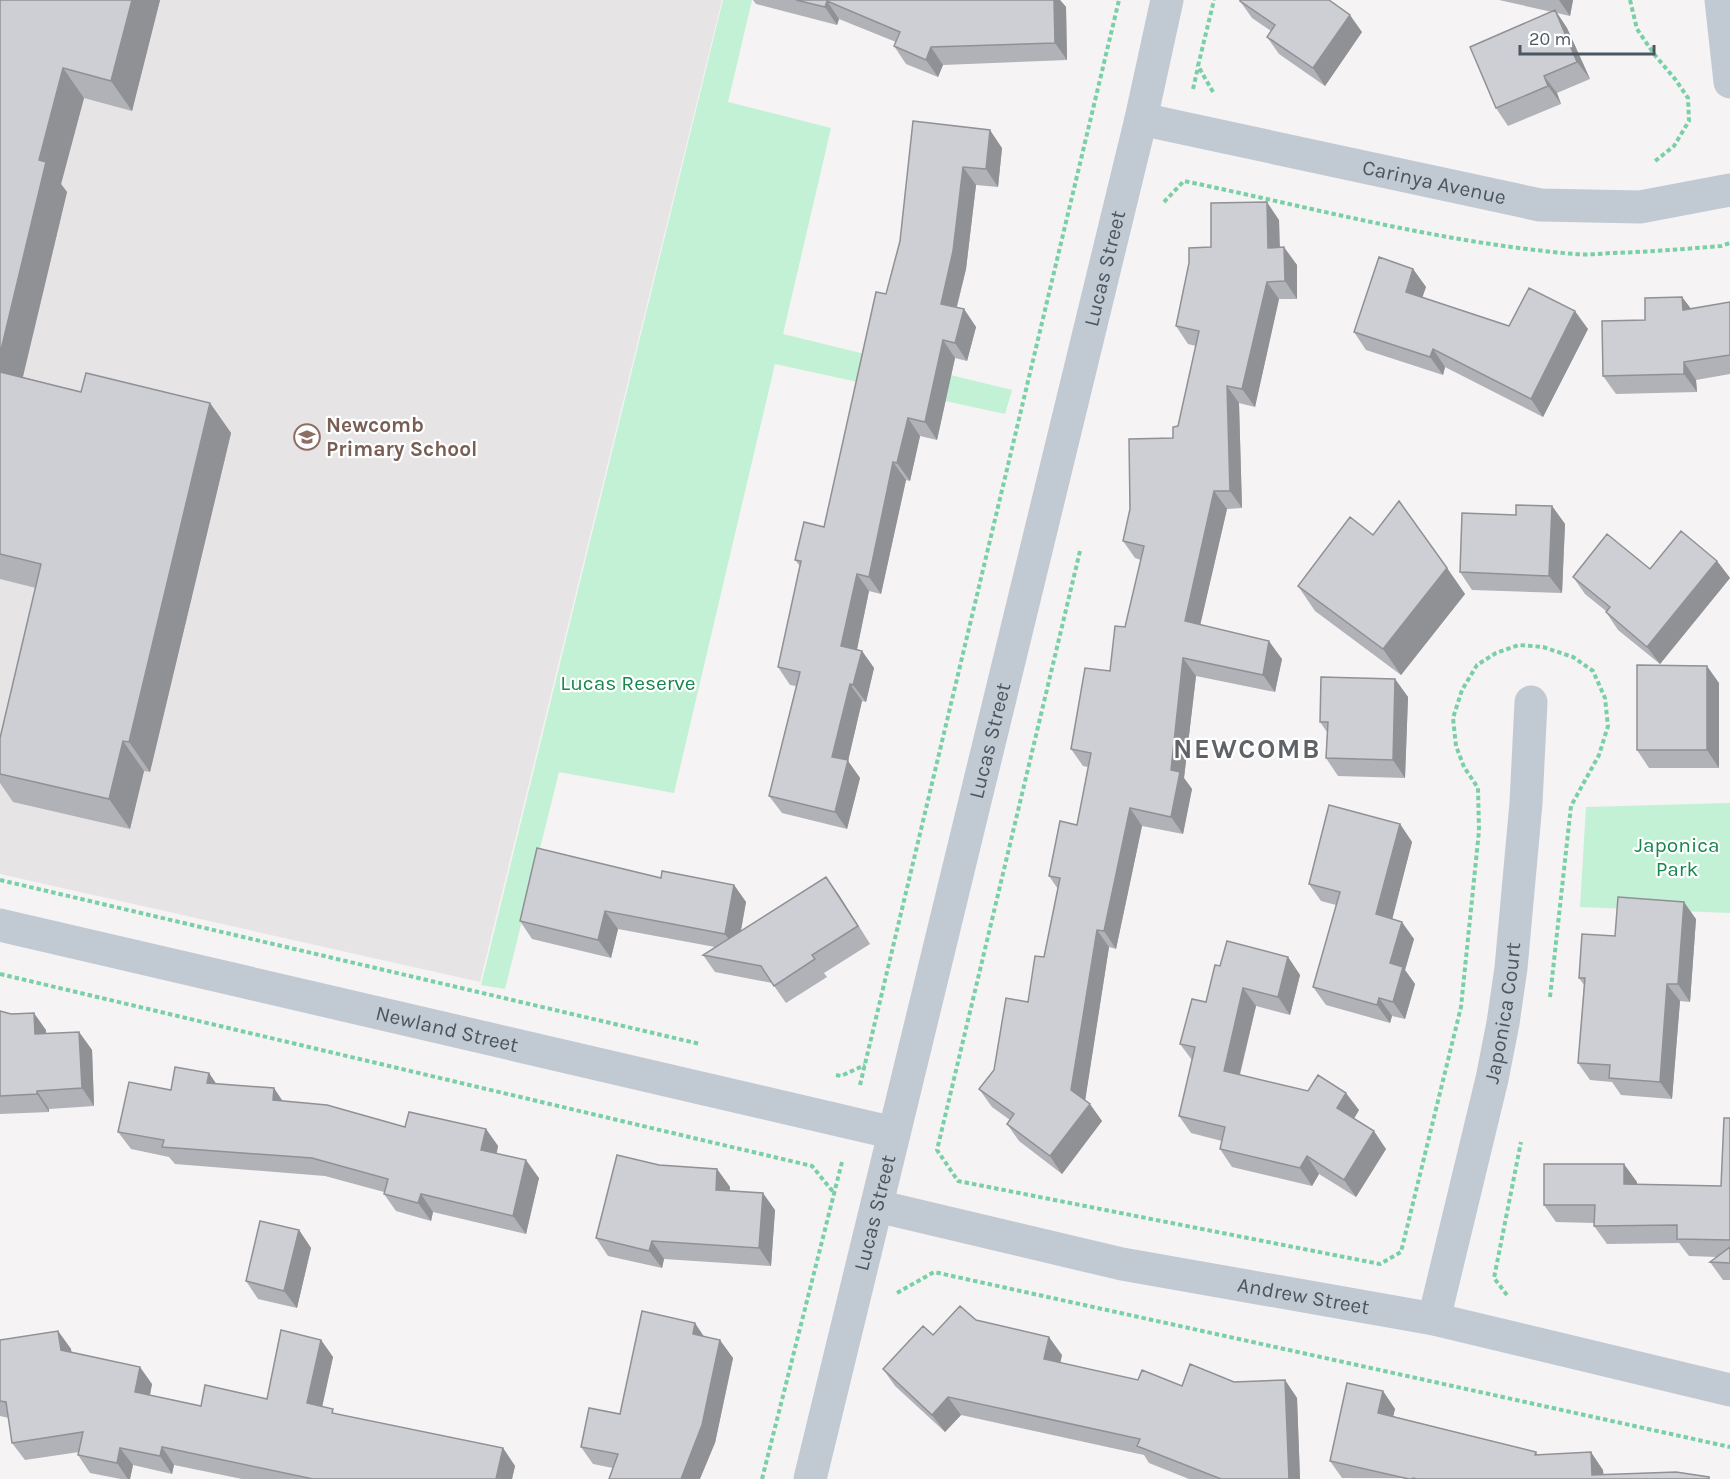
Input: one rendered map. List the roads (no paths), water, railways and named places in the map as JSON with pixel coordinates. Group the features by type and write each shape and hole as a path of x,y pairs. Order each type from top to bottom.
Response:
{"street":[{"name":"Lucas Street","path":"810,1479 1142,119 1167,0"},
{"path":"1720,0 1730,82"},
{"name":"Carinya Avenue","path":"1142,119 1540,205 1640,207 1730,190"},
{"name":"Japonica Court","path":"1434,1319 1492,1079 1503,1023 1511,968 1526,803 1531,702"},
{"name":"Newland Street","path":"0,925 894,1133"},
{"name":"Andrew Street","path":"877,1206 1122,1264 1434,1319 1730,1390"}],"place":[{"name":"Newcomb Primary School","path":"307,437"}],"district":[{"name":"NEWCOMB","path":"1247,749"}],"park label":[{"name":"Lucas Reserve","path":"628,683"},
{"name":"Japonica Park","path":"1677,857"}]}
